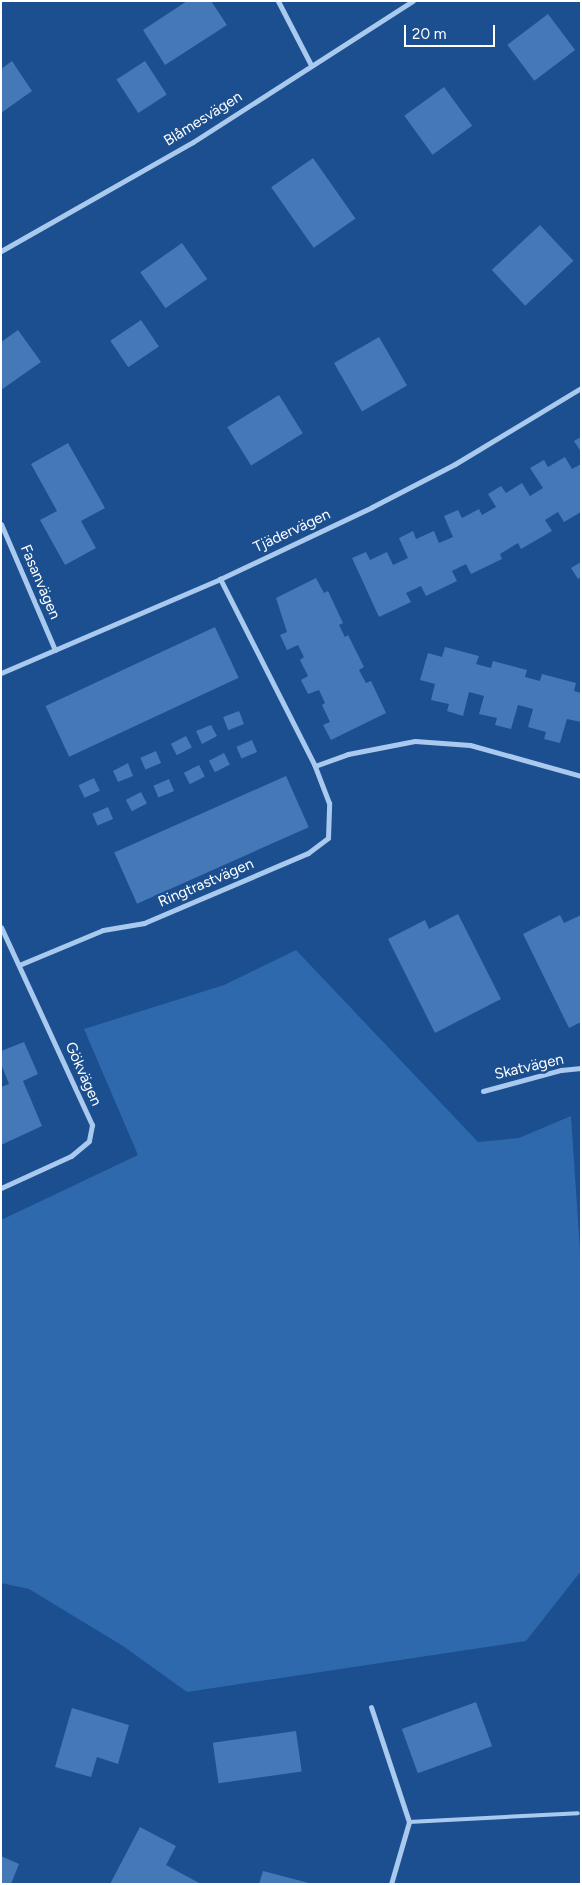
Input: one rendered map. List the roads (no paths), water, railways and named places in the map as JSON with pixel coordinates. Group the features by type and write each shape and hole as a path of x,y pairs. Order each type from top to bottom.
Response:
{"street":[{"path":"278,1 311,65"},
{"name":"Blåmesvägen","path":"1,251 193,142 413,1"},
{"name":"Tjädervägen","path":"1,673 220,579 438,472 581,388"},
{"name":"Fasanvägen","path":"1,524 56,650"},
{"name":"Ringtrastvägen","path":"19,965 103,930 144,923 308,853 328,838 329,803 315,766 220,579"},
{"path":"315,766 348,754 415,741 470,745 581,776"},
{"name":"Gökvägen","path":"1,927 92,1125 89,1141 71,1156 1,1188"},
{"name":"Skatvägen","path":"483,1091 561,1070 581,1068"},
{"path":"371,1707 409,1822 390,1884"}],"lane":[{"path":"409,1822 578,1813"}]}
